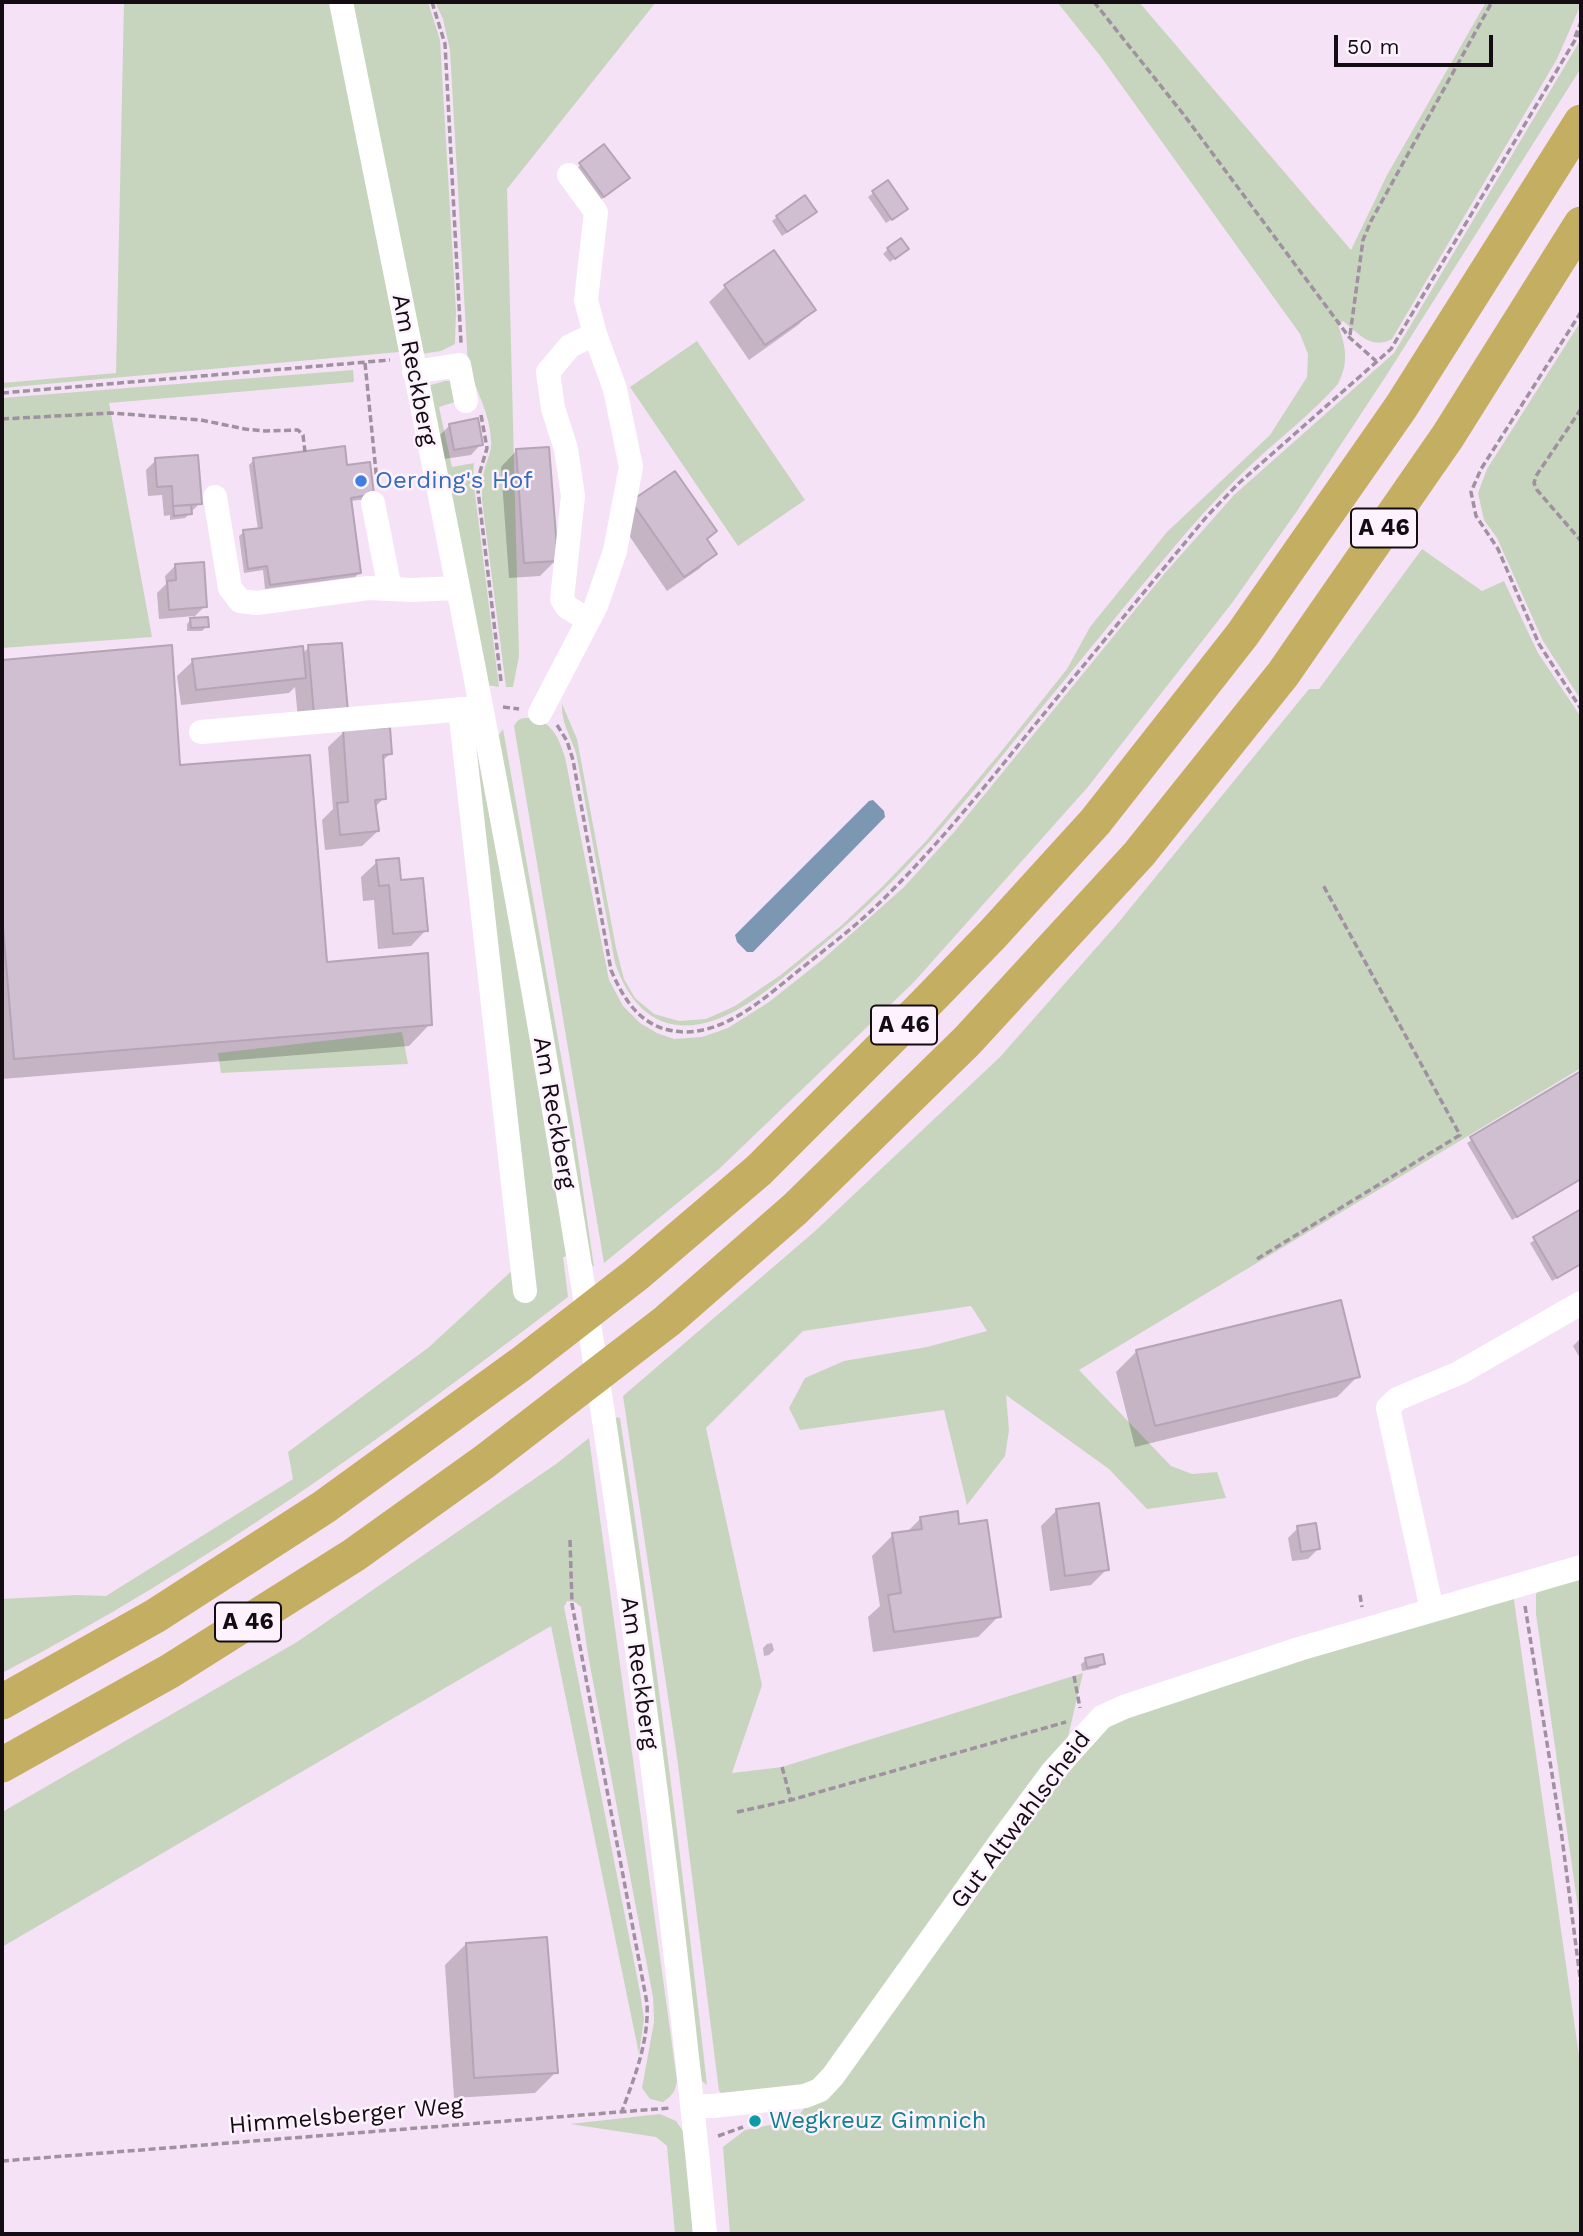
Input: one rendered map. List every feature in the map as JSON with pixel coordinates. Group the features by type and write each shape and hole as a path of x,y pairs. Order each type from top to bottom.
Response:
{"highway":[{"name":"A 46","path":"2,1702 155,1616 313,1514 521,1364 637,1274 759,1170 925,1004 1095,822 1242,635 1401,407 1581,122"},
{"name":"A 46","path":"2,1765 194,1657 354,1555 484,1462 667,1321 794,1209 938,1069 1019,986 1139,853 1283,674 1448,436 1581,224"}],"street":[{"name":"Am Reckberg","path":"341,2 482,708 582,1273 662,1839 705,2234"},
{"path":"540,713 596,606 615,551 631,467 615,389 586,300 596,212 569,175"},
{"path":"588,620 567,607 562,599 573,496 566,449 553,408 548,372 570,346 595,334"},
{"path":"413,365 459,365 473,404"},
{"path":"215,497 230,588 240,601 257,603 368,588 457,588"},
{"path":"373,503 390,589"},
{"path":"201,732 482,708 525,1291"},
{"path":"1432,1609 1388,1408 1396,1399 1459,1373 1581,1303"},
{"name":"Gut Altwahlscheid","path":"693,2106 805,2096 820,2090 833,2076 1092,1717 1287,1653 1581,1567"}],"path":[{"path":"432,2 444,44 461,341"},
{"path":"1094,2 1184,115 1349,337 1376,361"},
{"path":"1349,337 1363,240 1371,221 1492,2"},
{"path":"1571,46 1581,22"},
{"path":"482,708 540,713 555,722 567,741 573,760 611,970 621,995 635,1012 648,1022 663,1028 690,1032 726,1022 771,993 871,911 966,809 1208,516 1239,483 1391,349 1581,30"},
{"path":"1581,312 1481,469 1471,492 1476,516 1498,549 1539,644 1581,709"},
{"path":"365,363 375,470"},
{"path":"2,393 365,363 413,365"},
{"path":"473,404 487,448 477,482 501,681"},
{"path":"1581,409 1534,483 1581,541"},
{"path":"2,419 111,413 201,420 255,430 298,430 303,435 305,452"},
{"path":"1256,1259 1460,1135 1323,885"},
{"path":"570,1540 572,1604 647,2003 647,2025 642,2054 621,2112"},
{"path":"1521,1583 1561,1830 1581,1985"},
{"path":"737,1812 791,1800 1092,1717 1074,1675"},
{"path":"782,1767 791,1800"},
{"name":"Himmelsberger Weg","path":"2,2161 693,2106"}],"green space":[{"path":"124,2 330,2 399,352 2,388 2,383 116,373"},
{"path":"352,2 428,2 440,40 456,311 455,344 441,351 421,354"},
{"path":"435,2 656,2 507,189 519,656 513,687 506,687 482,500 483,475 491,440 485,411 468,366 450,50 443,19"},
{"path":"1057,2 1139,2 1351,250 1387,175 1486,2 1581,4 1557,59 1392,339 1371,342 1343,321 1338,325 1345,354 1344,369 1338,384 1243,472 1197,520 966,799 892,882 865,908 764,993 728,1015 696,1025 665,1022 640,1006 630,994 615,963 576,753 564,723 562,704 577,739 624,979 635,998 654,1014 679,1021 706,1019 735,1006 782,974 842,925 926,841 1067,669 1090,627 1167,532 1270,435 1307,377 1308,354 1300,334 1101,57"},
{"path":"1581,39 1581,68 1297,511 1232,603 1087,788 914,982 719,1169 604,1263 514,726 517,722 528,718 543,722 553,731 563,750 609,980 623,1006 640,1023 674,1039 702,1037 728,1028 769,1002 822,960 904,887 954,832 1165,573 1234,495 1394,353"},
{"path":"1581,321 1581,700 1543,641 1497,538 1484,520 1478,493 1487,469"},
{"path":"697,341 805,500 738,546 630,387"},
{"path":"353,370 354,382 109,403 152,637 2,648 2,398"},
{"path":"456,381 458,401 439,407 452,467 474,463 473,477 499,687 486,685 427,386"},
{"path":"1422,549 1482,591 1504,581 1538,653 1581,717 1581,1068 1079,1370 1171,1466 1192,1474 1217,1472 1226,1498 1147,1509 1109,1469 1006,1395 1009,1430 1005,1456 967,1505 944,1410 800,1430 789,1408 805,1378 844,1361 927,1347 987,1331 971,1306 803,1331 706,1428 762,1685 732,1773 782,1767 1083,1673 1067,1741 818,2081 798,2090 724,2096 719,2091 677,1757 623,1396 814,1232 1000,1057 1118,923 1309,689 1319,689"},
{"path":"503,729 574,1129 594,1267 591,1264 498,736"},
{"path":"473,731 525,1004 568,1256 563,1257 568,1297 432,1399 293,1497 150,1590 2,1673 2,1599 106,1596 293,1479 288,1452 429,1347 517,1266"},
{"path":"402,1032 408,1064 221,1073 218,1053"},
{"path":"614,1417 620,1418 644,1584 707,2085 702,2081"},
{"path":"589,1438 677,2081 669,2098 663,2102 650,2099 642,2088 654,2022 653,1997 581,1607 575,1602 567,1601 564,1607 640,1992 644,2019 639,2054 551,1626 2,1947 2,1812 297,1642 556,1464"},
{"path":"1581,1572 1581,1929 1536,1614 1536,1594 1540,1587"},
{"path":"1513,1593 1581,2070 1581,2234 730,2234 723,2147 745,2130 795,2120 1014,1839 1111,1721"},
{"path":"660,2114 676,2121 685,2134 693,2234 675,2234 667,2146 656,2137 570,2124"}],"water":[{"path":"873,800 884,811 885,817 753,952 747,952 737,942 735,935"}],"building":[{"path":"604,144 630,178 604,197 579,163"},
{"path":"888,180 908,209 892,220 872,191"},
{"path":"805,195 817,212 787,232 776,216"},
{"path":"901,238 909,249 895,259 887,248"},
{"path":"774,250 816,310 765,345 724,285"},
{"path":"478,418 483,445 454,450 449,424"},
{"path":"345,446 347,465 370,462 374,494 351,498 361,573 270,585 267,566 248,569 243,530 262,528 253,458"},
{"path":"549,447 558,561 524,563 516,449"},
{"path":"198,455 202,504 173,506 172,486 157,487 155,458"},
{"path":"675,471 717,531 707,539 717,554 684,577 631,501"},
{"path":"191,505 192,514 174,516 173,506"},
{"path":"204,562 207,607 169,610 167,581 176,580 175,564"},
{"path":"208,617 209,627 191,628 190,618"},
{"path":"342,643 348,712 314,715 308,645"},
{"path":"172,645 180,765 310,755 327,962 428,953 432,1025 14,1059 2,915 2,660"},
{"path":"303,646 306,678 196,690 192,659"},
{"path":"390,727 392,754 383,755 386,799 375,800 379,831 340,835 337,803 348,802 343,730"},
{"path":"399,858 401,880 423,878 428,931 393,934 389,885 379,886 376,860"},
{"path":"1581,1071 1581,1179 1517,1217 1470,1137"},
{"path":"1581,1209 1581,1264 1557,1278 1533,1237"},
{"path":"1341,1300 1360,1377 1155,1426 1136,1350"},
{"path":"1099,1503 1109,1570 1065,1576 1056,1509"},
{"path":"958,1511 959,1524 987,1520 1001,1617 894,1632 888,1595 901,1593 892,1533 922,1529 920,1517"},
{"path":"1316,1523 1320,1549 1301,1552 1297,1526"},
{"path":"1103,1654 1105,1664 1087,1668 1085,1658"},
{"path":"547,1937 558,2073 474,2078 466,1943"}],"place":[{"name":"Oerding's Hof","path":"361,481"},
{"name":"Wegkreuz Gimnich","path":"755,2121"}]}
